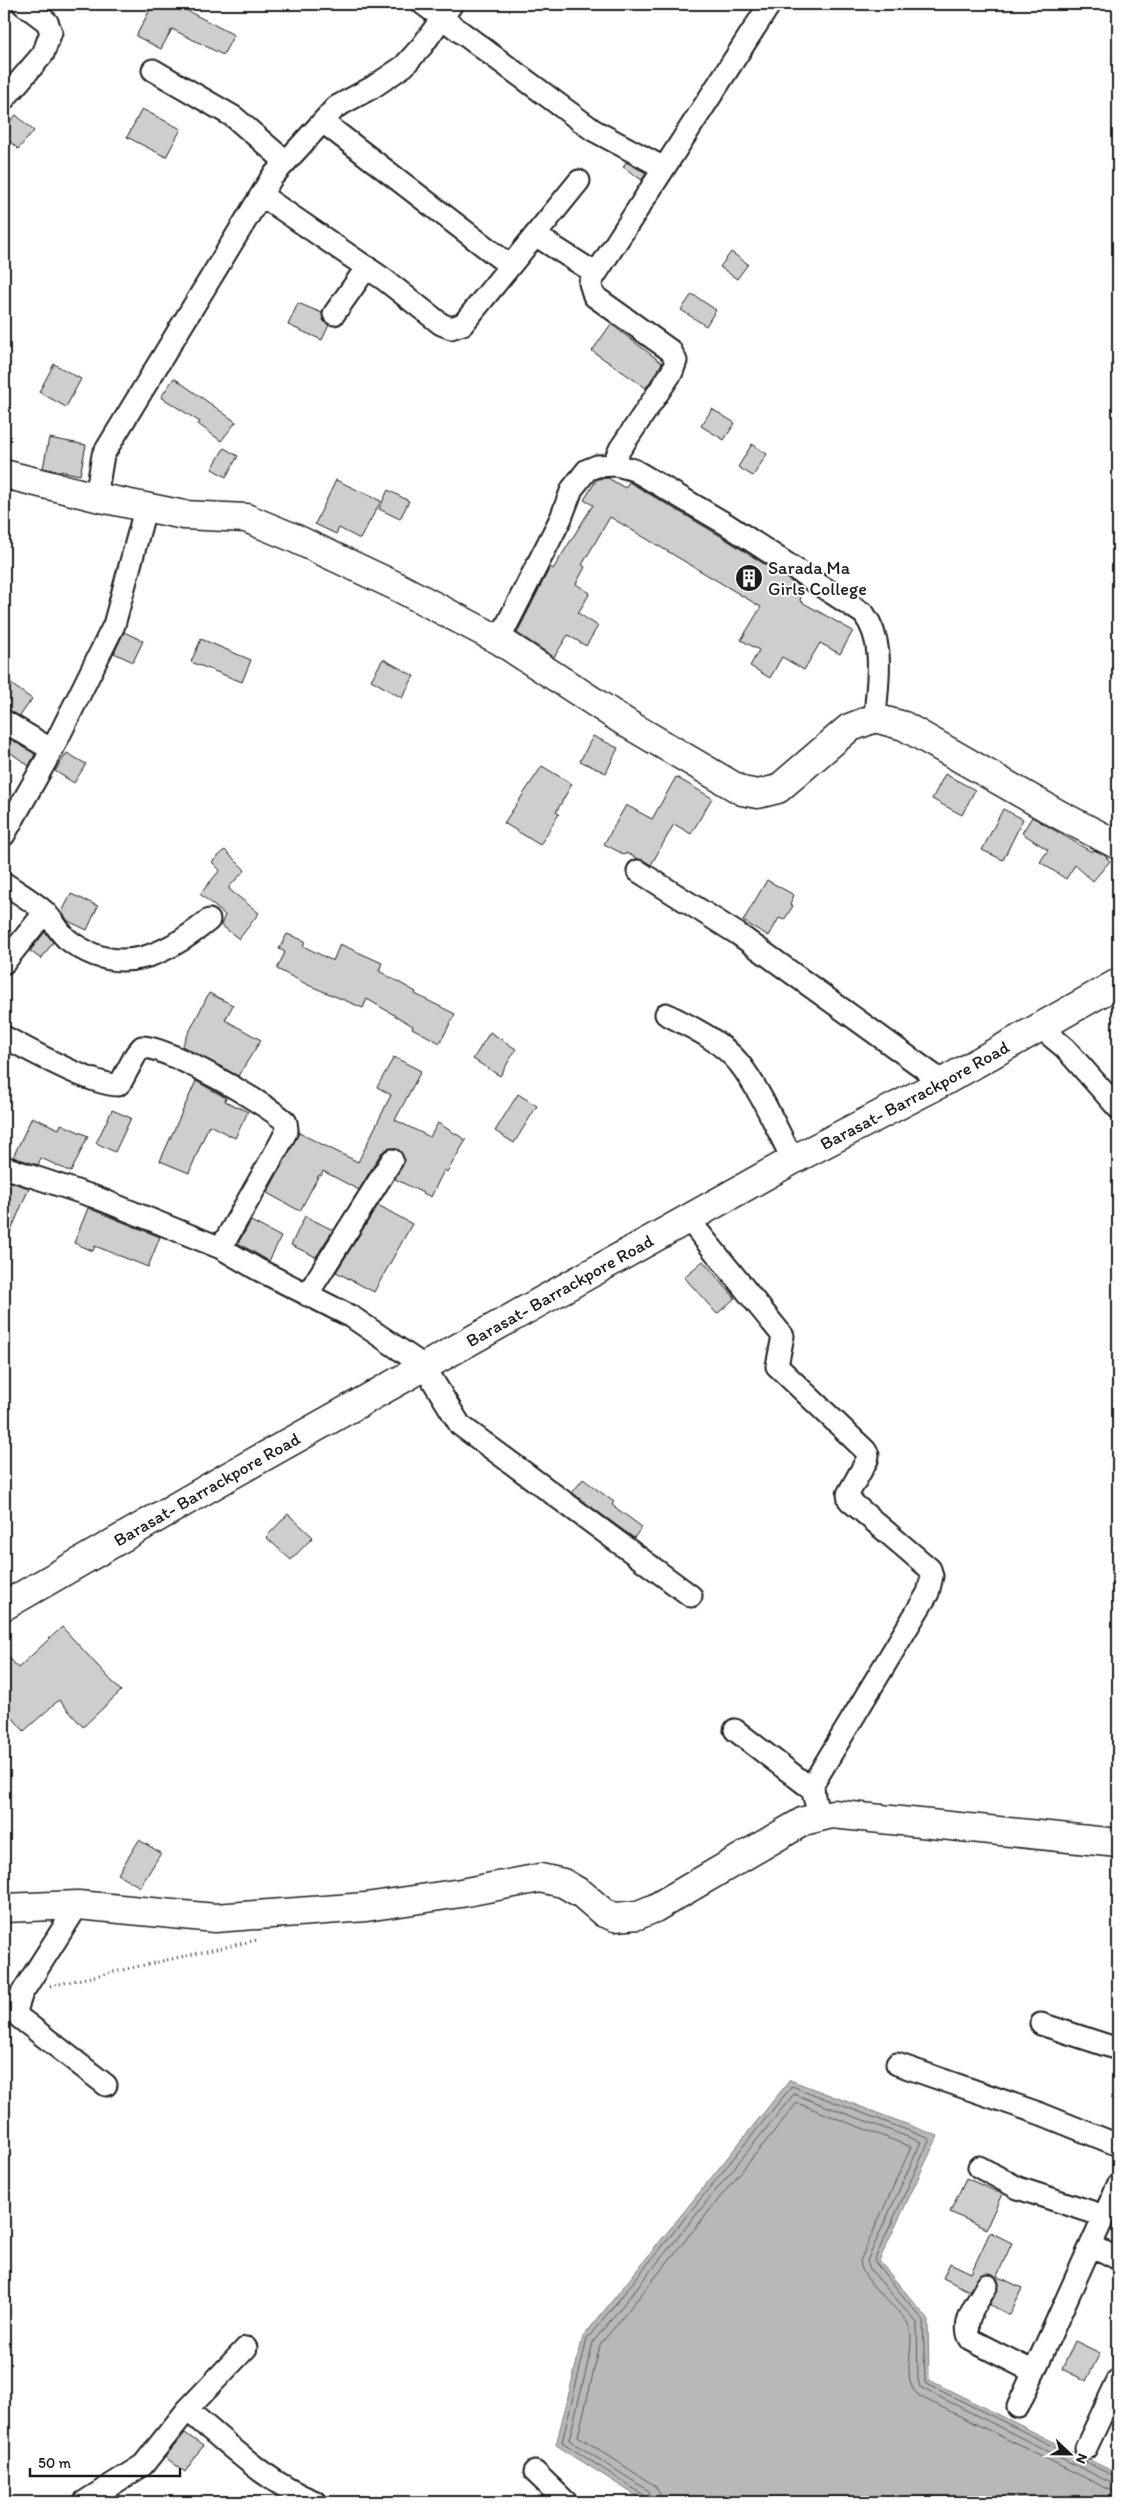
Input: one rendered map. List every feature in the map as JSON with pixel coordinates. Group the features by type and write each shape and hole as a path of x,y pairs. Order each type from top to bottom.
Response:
{"street":[{"path":"4,99 43,54 51,32 47,22 23,4"},
{"path":"423,4 448,11 593,130 664,168"},
{"path":"616,465 616,458 620,449 672,372 676,361 671,351 594,296 590,283 770,4"},
{"path":"96,497 103,455 272,177 336,107 373,87 404,66 448,11"},
{"path":"153,70 234,117 286,162"},
{"path":"323,122 510,266"},
{"path":"261,195 367,267 441,324 451,328 463,324 579,182"},
{"path":"535,235 595,274"},
{"path":"334,314 367,267"},
{"path":"499,640 561,518 572,489 587,470 597,466 616,465 634,470 726,524 864,614 878,640 875,718"},
{"path":"4,474 96,497 184,515 246,518 292,537 396,586 499,640 628,724 742,791 758,794 778,789 849,728 875,718 904,726 1058,814 1118,845"},
{"path":"4,835 52,750 114,625 146,506"},
{"path":"4,721 52,750"},
{"path":"638,871 738,934 943,1082"},
{"path":"4,883 45,912 66,938 95,956 123,962 151,955 183,941 209,920"},
{"path":"4,962 45,912"},
{"name":"Barasat- Barrackpore Road","path":"4,1606 424,1366 689,1220 793,1160 943,1082 1041,1028 1118,983"},
{"path":"666,1014 706,1035 738,1062 760,1097 793,1160"},
{"path":"1041,1028 1065,1048 1118,1108"},
{"path":"4,1037 90,1078 112,1085 118,1085 121,1082 136,1054 142,1047 152,1046 186,1061 286,1122 287,1130 280,1144 221,1248"},
{"path":"307,1295 392,1160"},
{"path":"4,1167 95,1197 221,1248 307,1295 352,1317 424,1366 460,1425 691,1596"},
{"path":"4,1908 78,1906 215,1918 366,1907 462,1893 540,1878 563,1883 582,1894 604,1913 615,1917 627,1917 654,1908 804,1821 816,1803 813,1784 928,1593 932,1576 930,1569 849,1500 848,1494 867,1460 868,1454 866,1450 777,1366 783,1336 689,1220"},
{"path":"735,1730 816,1803 832,1814 1118,1843"},
{"path":"78,1906 22,1993 16,2011 20,2018 106,2085"},
{"path":"1041,2024 1118,2049"},
{"path":"897,2064 1041,2114 1118,2145"},
{"path":"979,2167 1018,2188 1104,2216"},
{"path":"1018,2406 1118,2185"},
{"path":"1091,2246 1118,2259"},
{"path":"987,2285 966,2326 967,2334 971,2340 1034,2372"},
{"path":"84,2502 143,2465 187,2410 246,2348"},
{"path":"1086,2448 1118,2380"},
{"path":"187,2410 268,2477 297,2495 316,2502"},
{"path":"536,2472 566,2502"}],"water":[{"path":"790,2080 938,2136 879,2261 928,2319 929,2380 1118,2474 1118,2502 646,2502 556,2445 583,2337"}],"building":[{"path":"153,4 184,4 182,8 234,35 223,55 172,29 161,49 136,36"},
{"path":"142,109 181,129 166,157 127,137"},
{"path":"16,115 34,131 18,149 4,135 4,128"},
{"path":"626,162 646,173 642,180 623,167"},
{"path":"731,252 748,264 737,279 720,267"},
{"path":"692,294 716,310 706,326 681,310"},
{"path":"298,303 322,313 323,320 329,325 322,340 288,325"},
{"path":"611,324 662,363 646,388 592,351"},
{"path":"54,364 81,379 66,407 39,392"},
{"path":"174,378 236,422 221,441 198,424 200,422 161,397"},
{"path":"712,409 735,423 724,440 701,426"},
{"path":"49,438 86,445 80,475 43,468"},
{"path":"752,444 767,454 753,476 738,467"},
{"path":"224,448 238,456 226,477 212,469"},
{"name":"Sarada Ma Girls College","path":"608,478 625,488 629,482 719,535 803,589 800,601 853,631 840,654 820,643 804,670 782,657 770,678 750,666 759,650 741,640 761,607 610,517 582,565 585,567 576,584 590,593 578,613 598,626 586,646 568,635 554,657 517,633 550,567 553,569 593,505 584,500 597,479"},
{"path":"336,480 381,501 360,539 339,528 336,534 315,524"},
{"path":"388,490 409,501 400,519 379,509"},
{"path":"124,632 143,641 133,662 114,653"},
{"path":"201,639 251,660 242,682 191,662"},
{"path":"383,659 414,676 402,698 371,680"},
{"path":"4,679 32,699 20,716 4,709"},
{"path":"4,735 35,754 29,766 4,748"},
{"path":"593,736 618,748 606,773 580,761"},
{"path":"67,753 86,764 74,783 55,771"},
{"path":"542,766 572,784 556,812 559,814 540,845 504,823"},
{"path":"945,774 975,790 962,815 932,799"},
{"path":"676,777 712,798 691,834 674,824 651,865 604,844 626,805 652,819"},
{"path":"1003,809 1023,819 1003,860 982,850"},
{"path":"1032,817 1092,852 1094,850 1104,855 1110,861 1093,881 1075,865 1066,879 1040,862 1048,850 1022,833"},
{"path":"225,850 245,870 229,887 230,890 259,913 239,939 221,925 225,915 200,894 220,870 212,862"},
{"path":"767,880 794,895 790,904 793,906 784,920 779,918 769,936 743,921"},
{"path":"71,894 98,906 87,930 68,921 62,912"},
{"path":"45,932 53,942 41,959 30,951"},
{"path":"287,934 305,941 303,946 333,961 340,944 382,963 379,971 416,992 415,994 455,1014 440,1043 412,1028 413,1026 367,999 363,1008 308,985 277,969 285,952 279,949"},
{"path":"209,993 233,1005 225,1020 261,1040 238,1076 182,1046"},
{"path":"490,1032 516,1049 500,1076 473,1059"},
{"path":"394,1057 421,1071 395,1120 430,1137 438,1123 466,1140 447,1172 444,1170 431,1197 395,1179 404,1160 399,1150 392,1148 381,1153 359,1190 323,1171 300,1211 267,1193 299,1133 358,1162 391,1095 377,1087"},
{"path":"196,1081 226,1098 225,1101 248,1112 235,1138 209,1125 189,1173 160,1161"},
{"path":"518,1094 537,1106 514,1143 495,1131"},
{"path":"112,1110 131,1118 115,1152 96,1143"},
{"path":"32,1117 59,1129 61,1124 88,1136 71,1172 41,1158 38,1165 13,1157"},
{"path":"4,1180 29,1188 4,1247"},
{"path":"378,1205 412,1224 374,1292 336,1272"},
{"path":"88,1208 160,1237 148,1267 95,1246 93,1251 74,1243"},
{"path":"305,1216 333,1230 316,1257 291,1245"},
{"path":"251,1221 281,1237 269,1261 238,1243"},
{"path":"703,1261 735,1298 717,1314 684,1277"},
{"path":"583,1479 614,1502 612,1505 642,1527 634,1538 572,1493"},
{"path":"288,1514 313,1537 291,1560 266,1537"},
{"path":"62,1627 121,1691 83,1727 59,1700 24,1731 4,1708 4,1651 18,1668"},
{"path":"139,1840 161,1853 140,1887 118,1874"},
{"path":"966,2178 1002,2194 986,2229 950,2212"},
{"path":"990,2232 1012,2243 997,2276 1022,2288 1010,2315 990,2305 999,2285 997,2278 993,2274 980,2275 969,2291 943,2278 950,2263 971,2273"},
{"path":"1075,2341 1100,2353 1086,2381 1062,2369"},
{"path":"185,2433 203,2446 185,2472 165,2457"}],"place":[{"name":"Sarada Ma Girls College","path":"749,578"}]}
